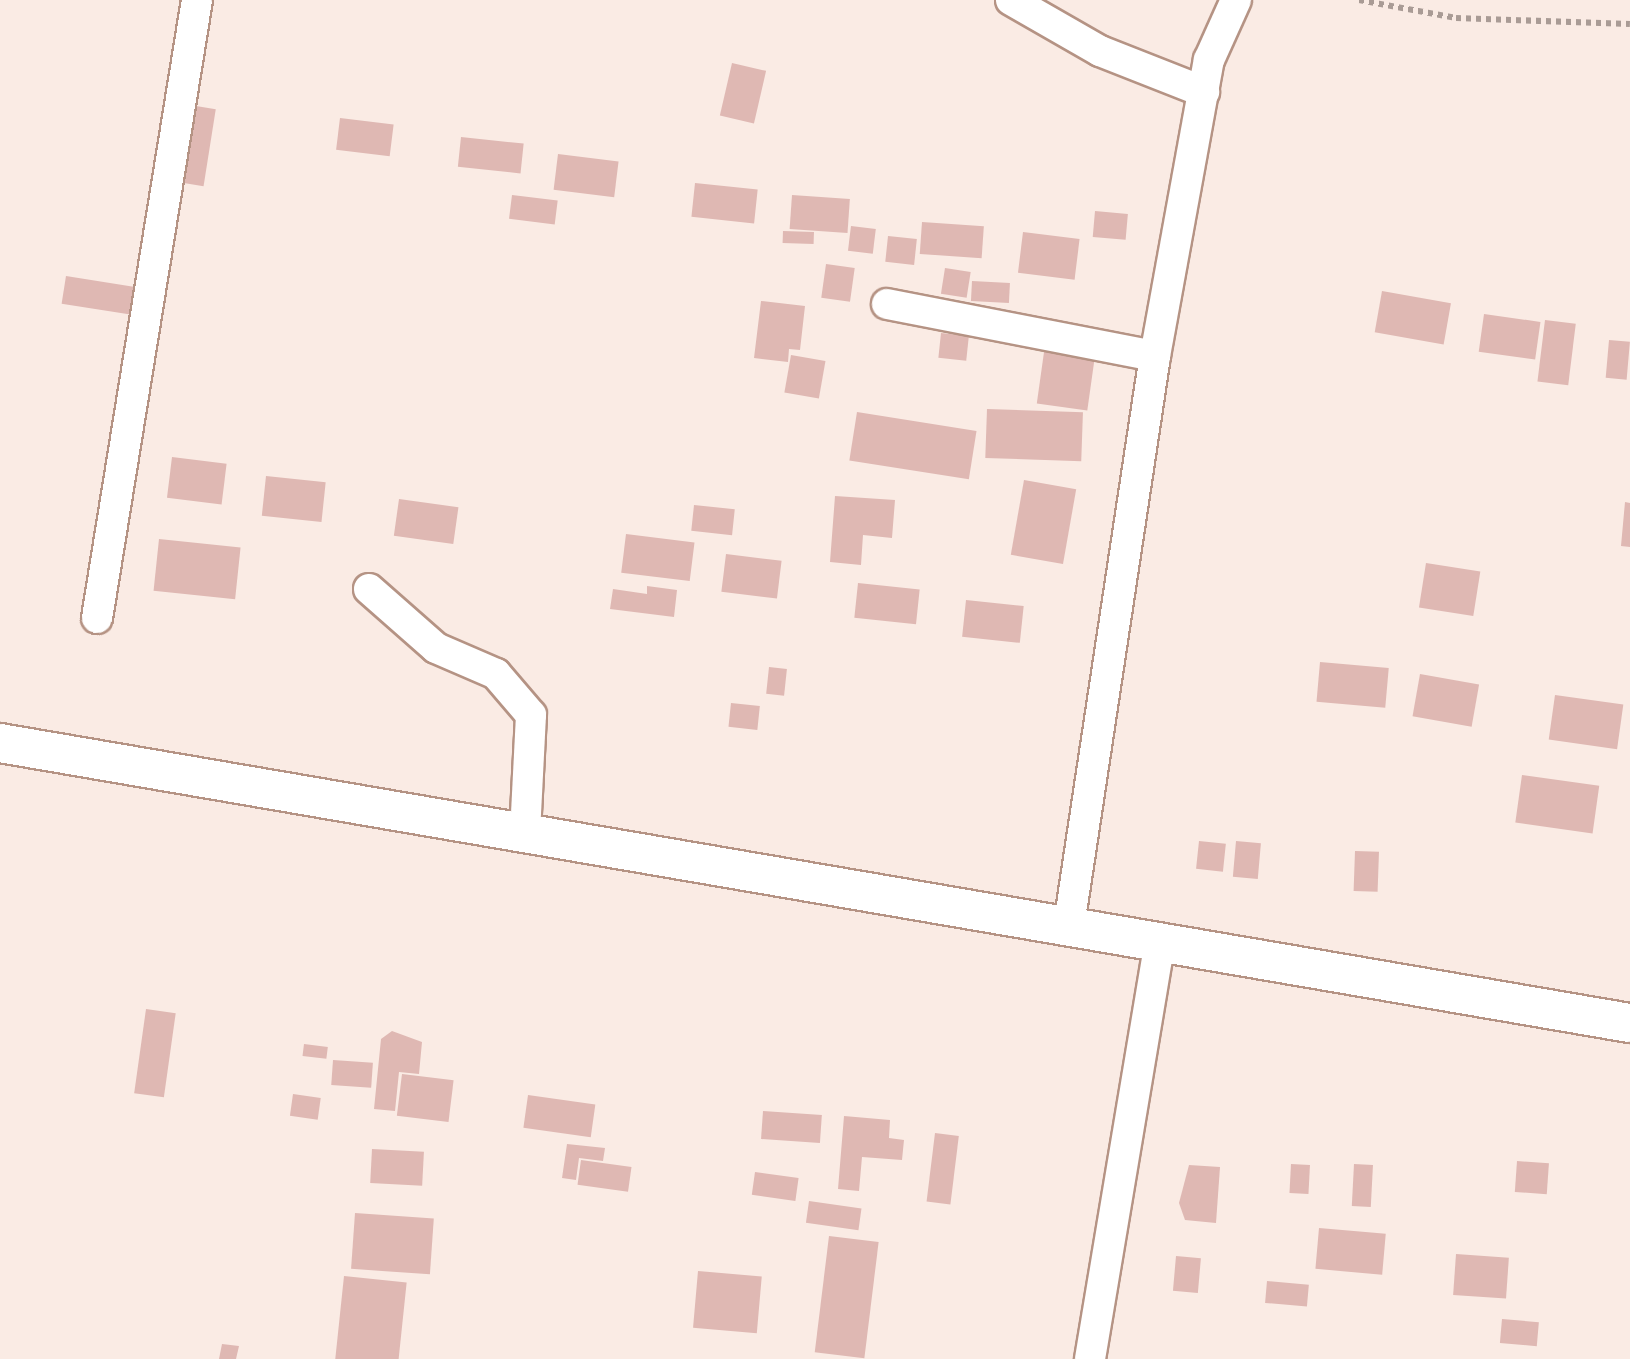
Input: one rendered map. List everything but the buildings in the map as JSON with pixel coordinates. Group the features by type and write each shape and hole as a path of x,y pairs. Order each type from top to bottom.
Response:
{"street":[{"path":"98,618 198,0"},
{"path":"1011,0 1100,51 1204,92"},
{"path":"1069,925 1155,356 1204,92 1236,0"},
{"path":"887,304 1155,356"},
{"path":"369,589 436,648 496,674 525,704 534,740 525,832"},
{"path":"0,742 1630,1023"},
{"path":"1090,1359 1160,940"}],"path":[{"path":"1359,0 1456,18 1630,24"}]}
